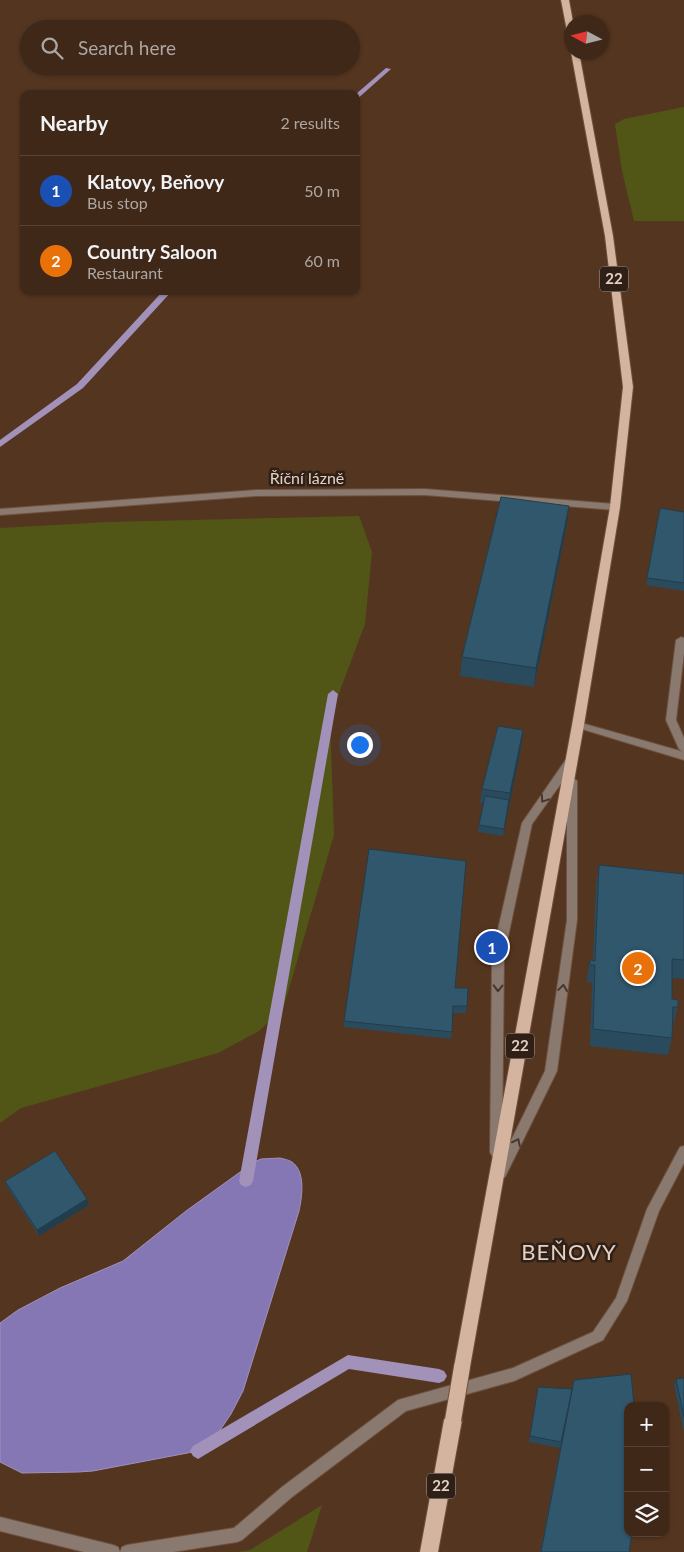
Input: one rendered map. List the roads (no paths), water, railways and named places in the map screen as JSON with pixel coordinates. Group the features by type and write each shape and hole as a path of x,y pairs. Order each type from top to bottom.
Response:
{"main road":[{"path":"565,0 568,15"},
{"name":"22","path":"429,1552 578,725 615,508 628,387 609,236 576,60"}],"street":[{"name":"Říční lázně","path":"0,512 256,493 405,492 425,492 615,508"},
{"path":"681,640 671,720 684,750"},
{"path":"578,725 684,756"},
{"path":"495,1186 551,1072 572,920 572,759"},
{"path":"495,1186 498,956 528,824 572,759"},
{"path":"128,1552 237,1535 287,1492 403,1405 514,1374 598,1336 621,1301 653,1209 684,1151"},
{"path":"0,1524 113,1552"}],"waterway":[{"path":"360,94 388,69"},
{"path":"0,444 80,386 164,295"},
{"path":"246,1181 333,694"},
{"path":"198,1451 348,1362 439,1376"}],"place":[{"name":"Klatovy, Beňovy","path":"492,947"},
{"name":"Country Saloon","path":"638,968"}],"district":[{"name":"BEŇOVY","path":"569,1252"}]}
